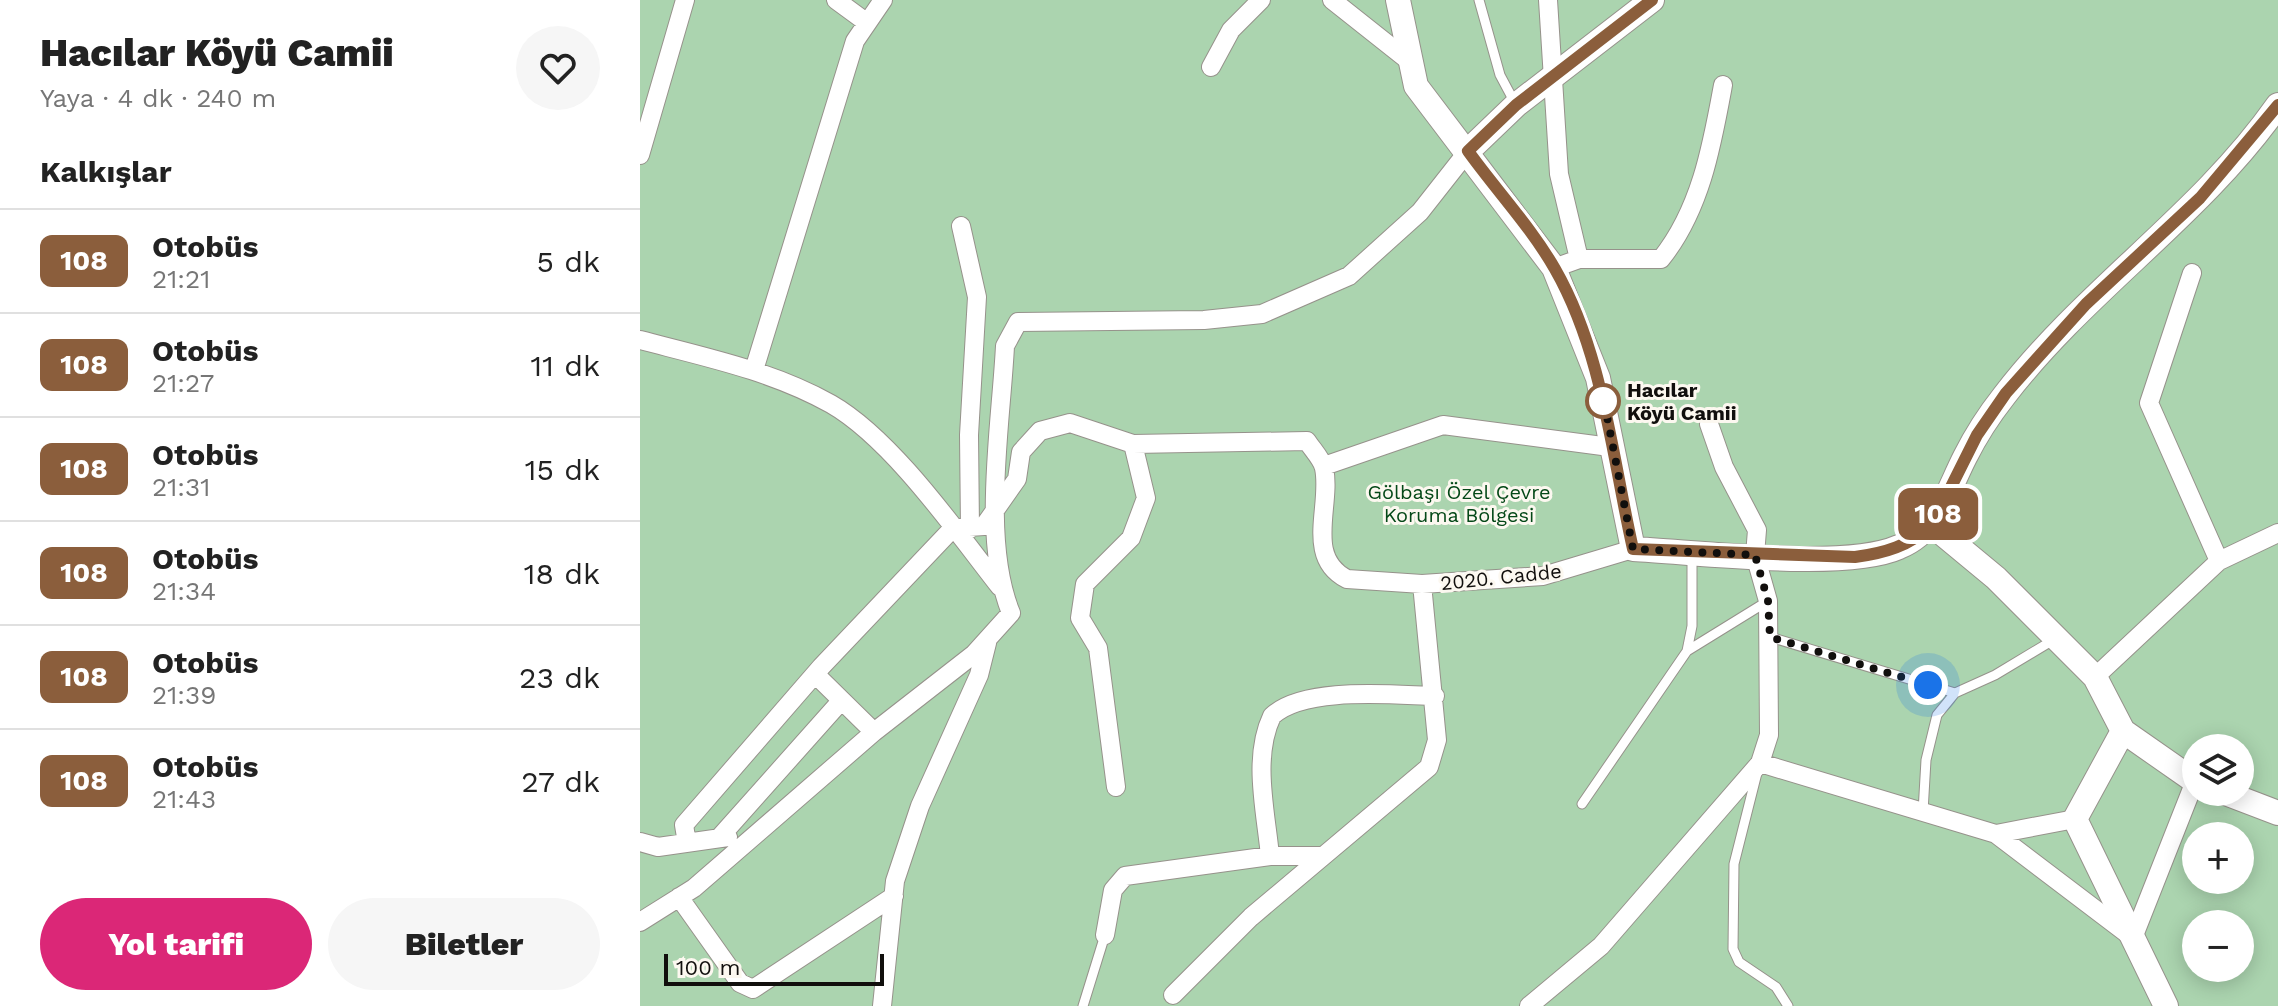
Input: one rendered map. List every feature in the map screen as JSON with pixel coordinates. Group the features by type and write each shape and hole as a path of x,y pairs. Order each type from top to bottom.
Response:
{"street":[{"path":"640,155 685,0"},
{"path":"836,0 866,22"},
{"path":"754,370 855,41 883,0"},
{"path":"1211,67 1231,30 1261,0"},
{"path":"1332,0 1409,61"},
{"path":"1398,0 1416,86 1554,268 1598,378 1633,549"},
{"path":"1548,0 1559,174 1579,259"},
{"path":"1000,587 996,513 1005,346 1018,322 1204,320 1262,314 1349,276 1420,212 1468,151 1516,105 1652,0"},
{"path":"1554,268 1579,259 1661,259 1670,247 1708,163 1723,85"},
{"path":"2182,772 2123,731 2095,677 1996,578 1932,525 1977,435 2006,393 2086,304 2196,203 2278,105"},
{"path":"961,226 977,297 962,528"},
{"path":"2192,273 2149,403 2219,561"},
{"path":"640,340 754,370 832,405 881,443 962,528 1000,587 1011,613 974,654 874,732 679,897 640,922"},
{"path":"687,843 684,825 815,674 962,528 984,526 996,513 1017,479 1021,452 1040,431 1070,423 1133,444 1307,441 1324,466 1443,425 1610,447"},
{"path":"1529,1006 1601,946 1760,763 1769,735 1768,601 1755,555 1757,530 1724,467 1709,424"},
{"path":"1116,787 1098,648 1080,618 1085,584 1131,538 1146,498 1133,444"},
{"name":"2020. Cadde","path":"1324,466 1324,557 1337,574 1347,579 1422,584 1543,576 1633,549 1825,558 1871,555 1898,548 1932,525"},
{"path":"2095,677 2219,561 2278,533"},
{"path":"1173,995 1251,917 1429,767 1437,740 1422,584"},
{"path":"882,1006 895,881 920,806 979,675 990,633"},
{"path":"815,674 874,732"},
{"path":"1270,856 1262,745 1272,716 1296,702 1359,695 1435,696"},
{"path":"719,838 841,701"},
{"path":"2075,819 2123,731"},
{"path":"1760,763 1996,834 2133,938"},
{"path":"2254,804 2278,813"},
{"path":"2133,938 2185,806"},
{"path":"1996,834 2075,819"},
{"path":"2075,819 2166,1006"},
{"path":"640,842 658,847 758,832"},
{"path":"1105,935 1113,890 1125,876 1270,856 1323,856"},
{"path":"679,897 740,983 753,989 894,896"}],"lane":[{"path":"1479,0 1500,75 1516,105"},
{"path":"1582,804 1687,651 1692,626 1692,552"},
{"path":"1687,651 1768,601"},
{"path":"1770,637 1955,693"},
{"path":"1923,812 1926,760 1937,715 1955,693 1995,675 2056,638"},
{"path":"1760,763 1734,864 1733,949 1739,962 1776,987 1788,1006"},
{"path":"1083,1006 1105,935"}],"green space":[{"name":"Gölbaşı Özel Çevre Koruma Bölgesi","path":"640,0 2278,0 2278,1006 640,1006"}],"bus line":[{"name":"108","path":"1652,0 1516,105 1468,151 1554,268 1576,317 1603,396 1610,447 1633,549 1855,557 1884,553 1921,535 1932,525 1977,435 2006,393 2086,304 2188,211 2254,138 2278,105"}],"place":[{"name":"Hacılar Köyü Camii","path":"1603,401"}],"route":[{"path":"1603,401 1603,396 1610,447 1633,549 1755,555 1768,601 1770,637 1928,685"}]}
